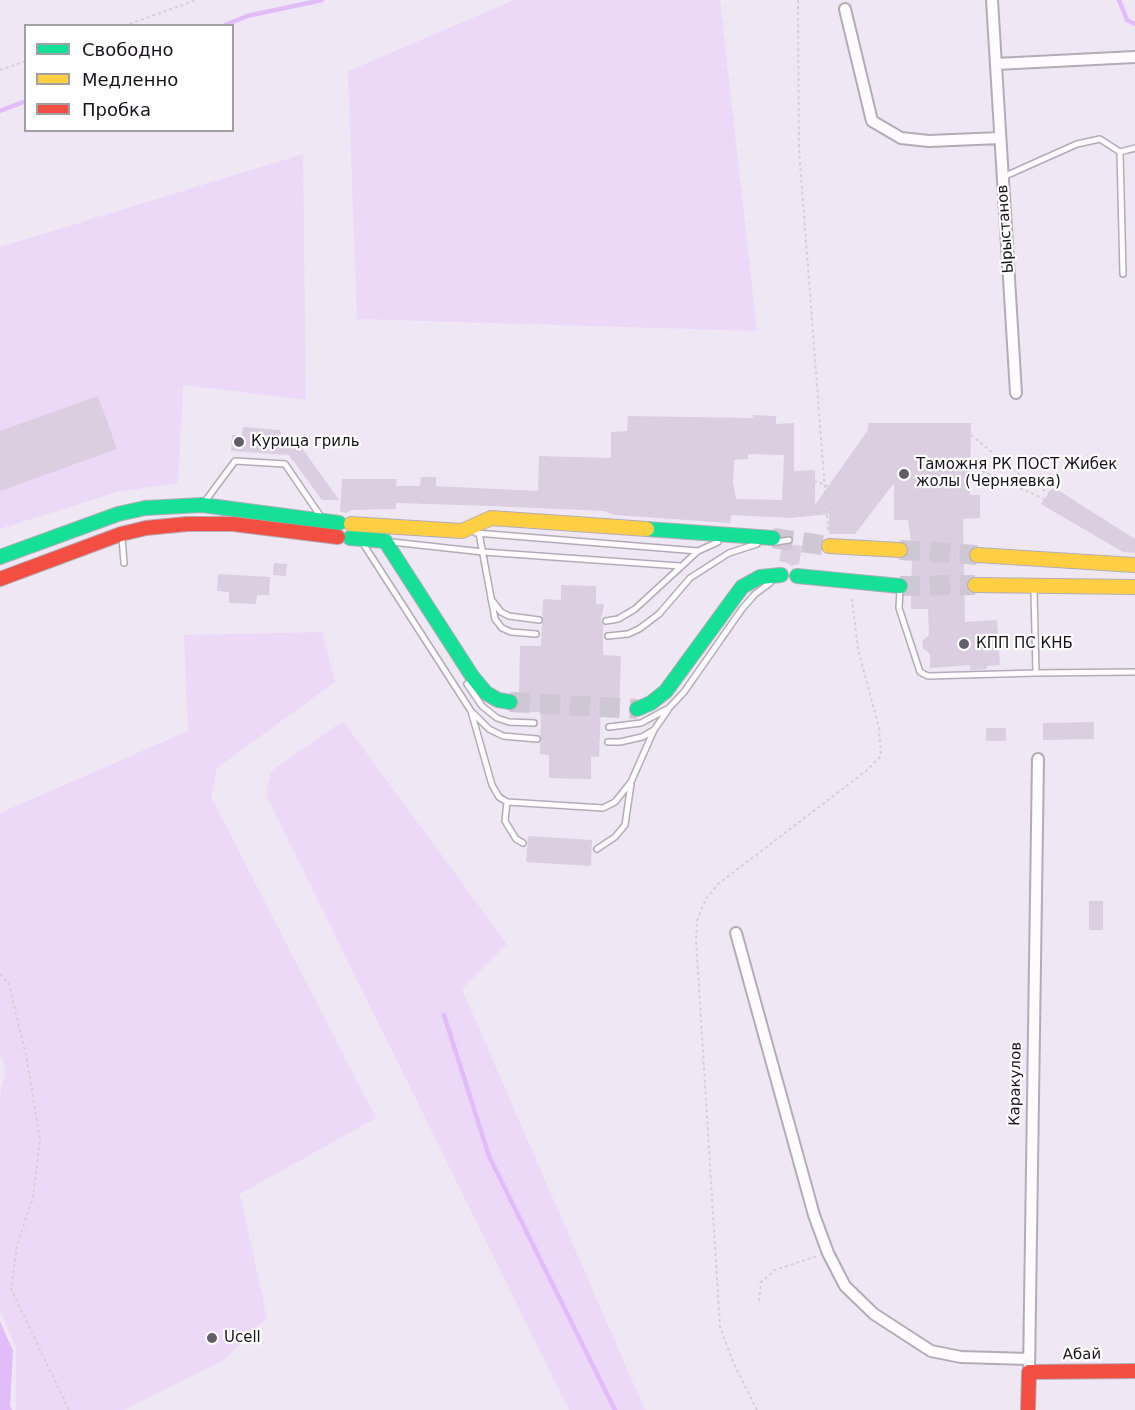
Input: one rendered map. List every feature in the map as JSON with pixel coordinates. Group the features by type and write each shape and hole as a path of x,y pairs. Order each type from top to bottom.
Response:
{"main road":[{"path":"0,557 118,514 145,508 202,505 323,520 348,532 384,541 472,676 486,693 498,700 510,702"},
{"path":"0,579 121,534 146,528 187,524 233,524 348,532 462,531 491,518 773,538"},
{"path":"829,546 900,550"},
{"path":"977,555 1135,565"},
{"path":"637,708 651,703 666,691 742,587 760,577 789,575 900,586"},
{"path":"975,585 1135,587"},
{"name":"Абай","path":"1029,1366 1135,1371"},
{"name":"Каракулов","path":"1028,1410 1029,1366"}],"street":[{"name":"Ырыстанов","path":"992,0 1016,393"},
{"path":"845,9 872,121 901,138 929,141 1000,138"},
{"path":"996,64 1135,57"},
{"name":"Каракулов","path":"1029,1366 1038,759"},
{"path":"736,933 814,1215 828,1253 845,1286 874,1314 931,1351 1029,1366"}],"lane":[{"path":"1003,177 1077,144 1100,139 1120,152 1135,148"},
{"path":"1120,152 1123,274"},
{"path":"202,505 235,461 285,464 323,520"},
{"path":"462,531 698,551"},
{"path":"348,532 471,711 489,729 503,736 537,739"},
{"path":"479,533 495,620 502,628 511,632 536,633"},
{"path":"121,534 124,563"},
{"path":"606,621 618,619 635,609 698,551 730,536"},
{"path":"608,636 628,634 649,623 690,578 729,553 757,544 789,540"},
{"path":"384,541 483,552 680,566"},
{"path":"471,711 492,786 499,797 507,802 603,808 615,802 631,782 654,730 754,594 767,584 789,575"},
{"path":"1034,585 1036,674"},
{"path":"900,586 899,608 920,672 928,676 1135,672"},
{"path":"489,596 501,612 508,616 538,620"},
{"path":"439,624 440,642"},
{"path":"462,677 482,706 497,718 509,722 534,723"},
{"path":"609,727 641,723 669,708"},
{"path":"608,742 642,737 654,730"},
{"path":"597,849 615,837 625,825 631,782"},
{"path":"507,802 505,821 516,839 523,843"}],"path":[{"path":"130,24 196,0"},
{"path":"798,0 799,148 825,455 829,546"},
{"path":"0,70 24,62"},
{"path":"971,435 1027,481 1049,493"},
{"path":"971,466 1044,499"},
{"path":"814,481 828,486"},
{"path":"396,493 401,494"},
{"path":"396,499 401,499"},
{"path":"819,509 829,511"},
{"path":"0,974 9,984 27,1060 40,1139 33,1197 17,1245 11,1289 69,1410"},
{"path":"759,1301 761,1282 775,1270 828,1253"}],"shaded area":[{"path":"514,0 720,0 757,331 357,319 348,71"},
{"path":"303,154 306,400 183,385 178,483 117,492 0,529 0,247"},
{"path":"322,632 335,682 217,768 211,797 376,1118 240,1194 267,1318 223,1361 124,1410 16,1410 16,1347 0,1311 0,1097 6,1069 0,1054 0,813 188,731 184,635"},
{"path":"343,721 507,944 462,989 645,1410 569,1410 266,795 271,771"},
{"path":"0,1321 13,1351 10,1405 12,1410 0,1410"}],"building":[{"path":"98,396 117,449 0,491 0,431"},
{"path":"753,415 776,416 776,424 794,423 794,471 815,470 815,505 868,430 868,423 971,423 970,495 980,495 980,518 963,519 965,622 997,620 998,634 1005,637 1006,647 999,651 1000,665 987,666 987,669 970,670 970,665 930,668 930,654 923,648 922,641 929,635 928,609 911,609 912,550 908,520 894,520 894,483 855,534 829,534 829,514 791,518 731,515 730,523 615,515 604,511 396,503 396,509 352,510 346,513 340,511 342,479 397,479 396,486 420,486 421,477 436,477 436,486 538,491 539,456 611,458 611,432 627,431 628,416 753,418","holes":["748,454 784,455 782,500 736,499 733,482 734,460 748,459"]},
{"path":"243,427 280,430 283,440 297,441 339,500 322,500 289,455 231,451 232,435 242,435"},
{"path":"1053,487 1135,539 1135,553 1123,552 1041,504"},
{"path":"782,546 802,546 799,564 791,566 779,561"},
{"path":"274,563 287,564 286,576 273,575"},
{"path":"218,574 270,577 269,595 257,595 256,604 229,603 229,592 217,591"},
{"path":"561,585 596,586 596,604 604,604 601,621 603,655 621,656 619,710 601,709 599,757 591,757 591,779 549,778 549,755 540,754 541,712 518,712 522,703 519,694 520,646 541,646 543,599 561,600"},
{"path":"1094,722 1094,739 1043,740 1043,723"},
{"path":"986,728 1006,728 1006,741 986,741"},
{"path":"528,836 592,840 591,866 526,862"},
{"path":"1089,901 1103,901 1103,930 1089,930"}],"waterway":[{"path":"228,24 247,16 322,0"},
{"path":"1119,0 1127,20 1135,24"},
{"path":"0,111 24,102"},
{"path":"444,1015 489,1156 615,1410"}],"tunnel":[{"path":"773,538 829,546"},
{"path":"900,550 977,555"},
{"path":"900,586 975,585"},
{"path":"510,702 637,709"}],"traffic: fast":[{"path":"0,557 118,514 145,508 202,505 339,523"},
{"path":"647,529 773,538"},
{"path":"350,538 385,541 472,676 486,693 498,700 510,702"},
{"path":"637,709 651,703 666,691 742,587 760,577 781,575"},
{"path":"797,576 900,586"}],"traffic: slow":[{"path":"351,524 462,531 491,518 647,529"},
{"path":"829,546 900,550"},
{"path":"977,555 1135,565"},
{"path":"975,585 1135,587"}],"traffic: jam":[{"path":"0,579 121,534 146,528 187,524 233,524 338,537"},
{"path":"1028,1410 1029,1372 1135,1371"}],"place":[{"name":"Курица гриль","path":"239,442"},
{"name":"Таможня РК ПОСТ Жибек жолы (Черняевка)","path":"904,474"},
{"name":"КПП ПС КНБ","path":"964,644"},
{"name":"Ucell","path":"212,1338"}]}
